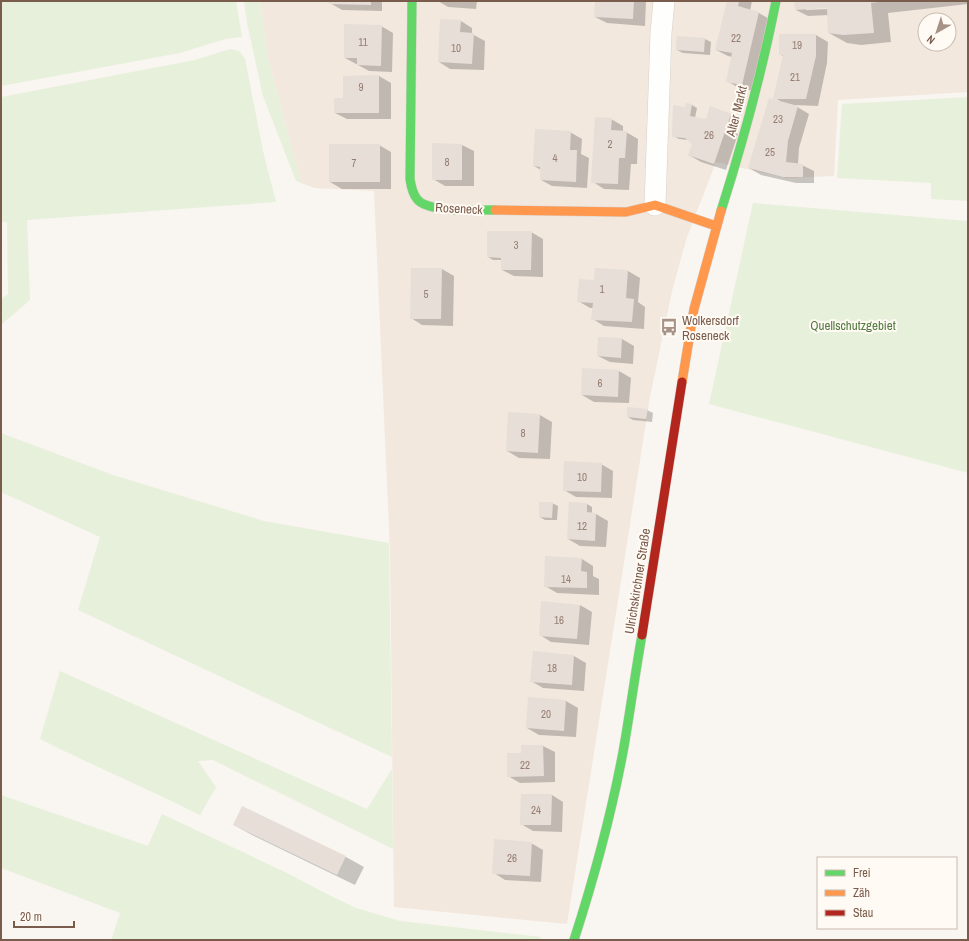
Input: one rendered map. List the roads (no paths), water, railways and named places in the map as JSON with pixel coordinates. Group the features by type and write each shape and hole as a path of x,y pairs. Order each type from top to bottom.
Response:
{"main road":[{"name":"Roseneck","path":"412,1 410,179 413,195 418,202 431,207 446,209 626,212 655,205"},
{"name":"Alter Markt","path":"716,226 742,145 776,1"},
{"path":"655,205 716,226"},
{"name":"Ulrichskirchner Straße","path":"574,939 593,880 623,752 694,309 716,226"}],"street":[{"path":"655,205 661,33 664,1"}],"place":[{"name":"Wolkersdorf Roseneck","path":"669,327"}],"park label":[{"name":"Quellschutzgebiet","path":"853,325"}]}
